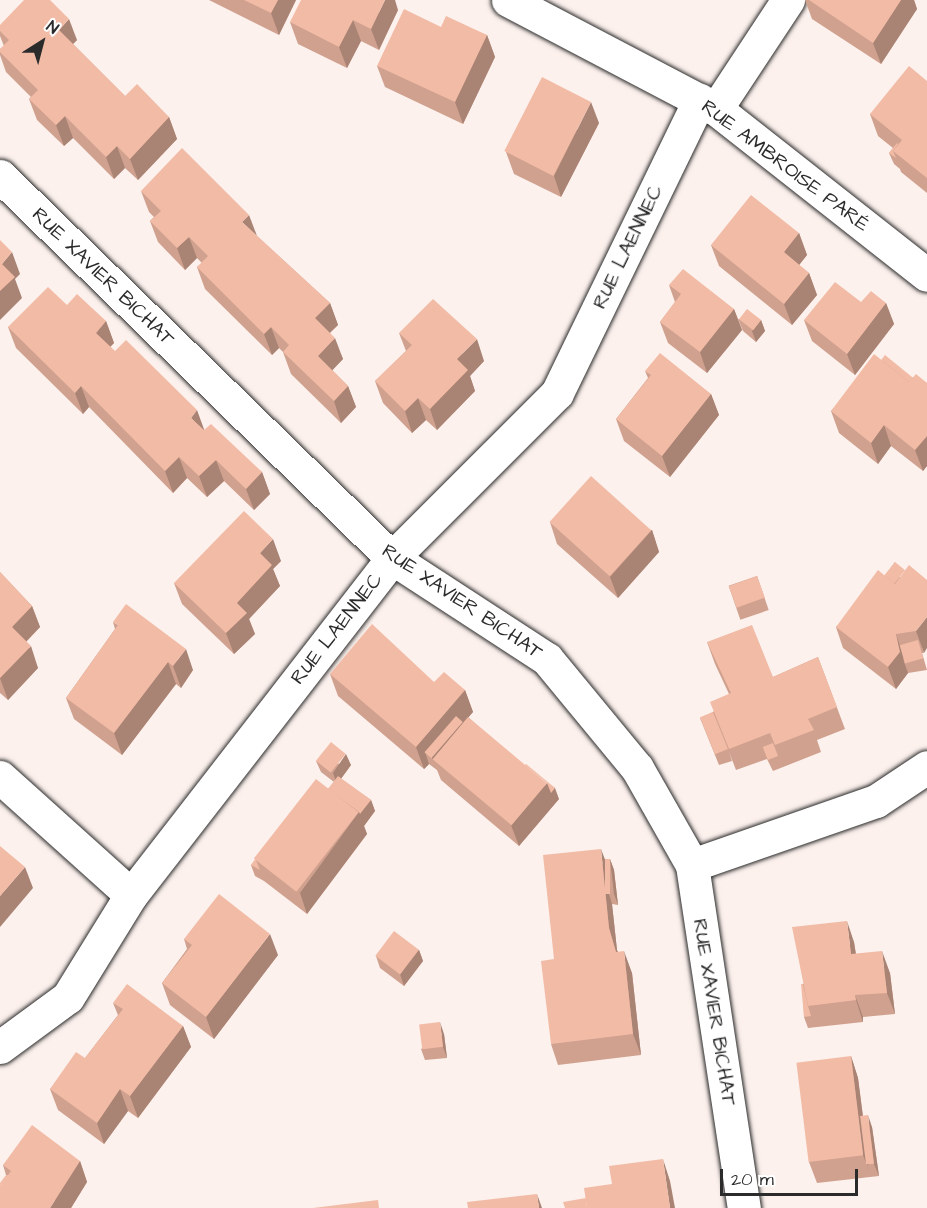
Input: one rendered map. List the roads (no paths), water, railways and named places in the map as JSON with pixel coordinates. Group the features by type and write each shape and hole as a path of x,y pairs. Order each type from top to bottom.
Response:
{"street":[{"name":"RUE AMBROISE PARÉ","path":"508,0 708,105 927,275"},
{"name":"RUE LAENNEC","path":"0,1047 68,997 131,895 392,558 557,393 708,105 788,0"},
{"name":"RUE XAVIER BICHAT","path":"0,176 392,558 547,659 637,768 692,865 744,1208"},
{"path":"692,865 876,801 927,767"},
{"path":"0,777 131,895"}]}
